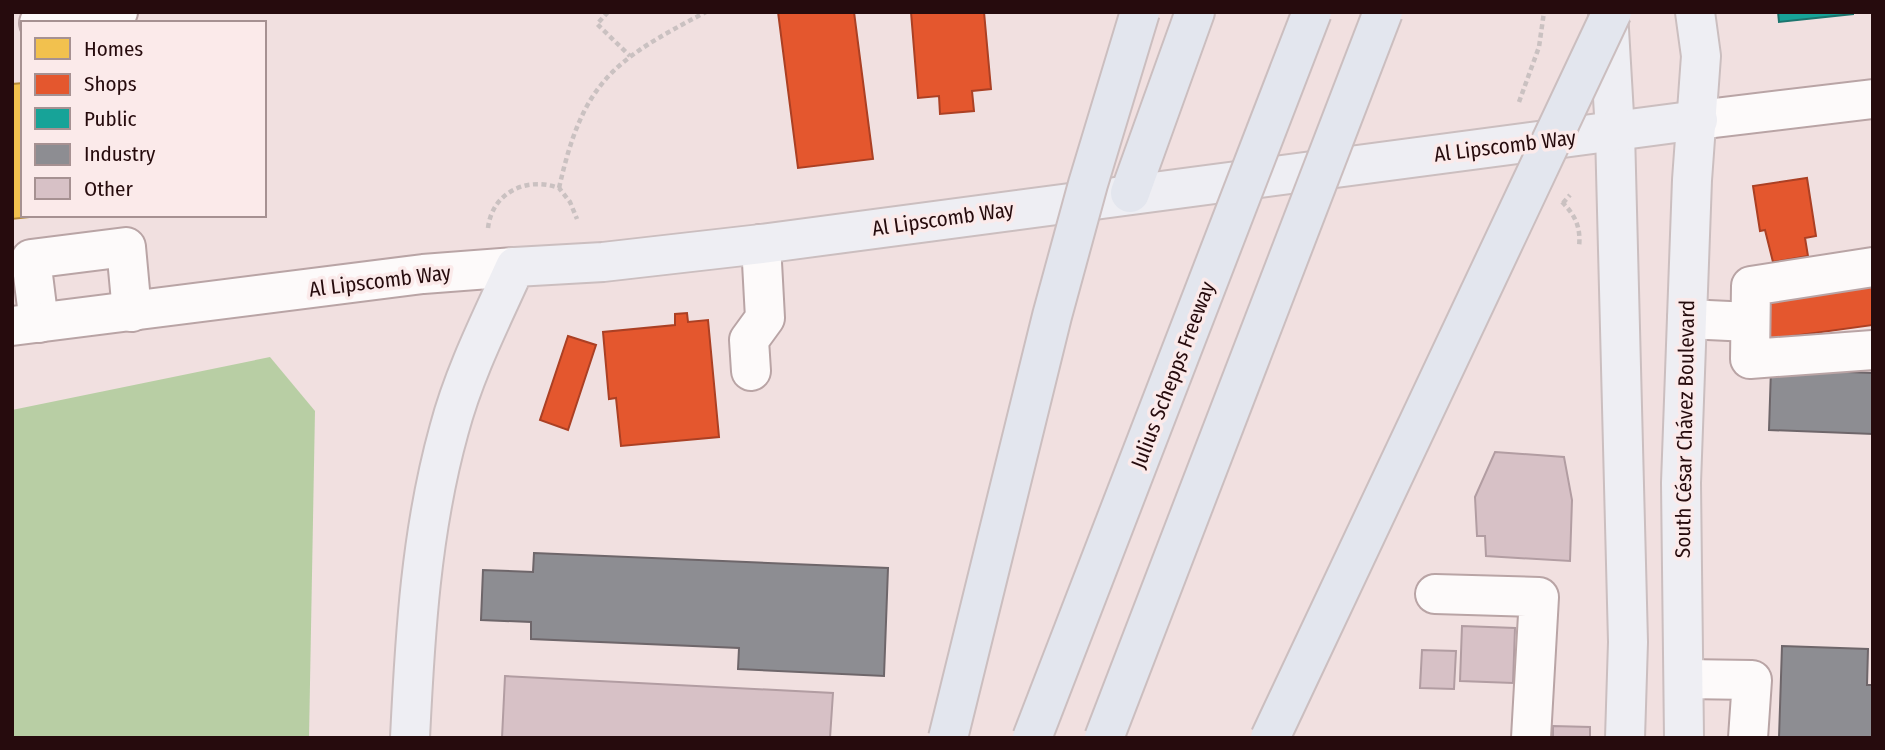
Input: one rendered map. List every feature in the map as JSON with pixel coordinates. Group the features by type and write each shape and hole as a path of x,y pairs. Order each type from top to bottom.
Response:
{"highway":[{"path":"948,738 1056,303 1140,12"},
{"path":"1130,192 1195,12"},
{"name":"Julius Schepps Freeway","path":"1032,738 1312,12"},
{"path":"1104,738 1383,12"},
{"path":"1270,738 1610,12"}],"main road":[{"path":"1610,12 1628,642 1625,738"},
{"name":"South César Chávez Boulevard","path":"1684,738 1681,483 1692,180 1701,56 1695,12"},
{"name":"Al Lipscomb Way","path":"515,267 603,262 761,244 1130,192 1698,120"},
{"path":"410,738 415,615 430,506 449,429 466,377 515,267"}],"street":[{"path":"53,21 118,12"},
{"name":"Al Lipscomb Way","path":"1698,120 1873,99"},
{"path":"751,372 749,340 765,318 761,244"},
{"path":"26,324 31,260 125,247 132,312"},
{"name":"Al Lipscomb Way","path":"26,324 423,274 515,267"},
{"path":"1873,267 1751,286 1750,359 1873,350"},
{"path":"1687,319 1750,322"},
{"path":"1435,594 1538,597 1531,738"},
{"path":"1685,679 1752,680 1748,738"}],"path":[{"path":"608,12 597,24 630,56"},
{"path":"559,188 574,130 598,86 630,56 653,40 706,12"},
{"path":"1519,102 1539,47 1544,12"},
{"path":"1532,71 1539,75"},
{"path":"488,228 490,214 499,199 514,188 532,183 559,188 570,202 577,219"},
{"path":"1563,204 1570,195"}],"green space":[{"path":"270,357 315,411 309,738 12,738 12,410"}],"building: Homes":[{"path":"21,83 21,217 30,217 12,219 12,84"}],"building: Shops":[{"path":"778,12 854,12 873,159 798,168"},
{"path":"911,12 984,12 991,89 972,91 974,111 940,114 939,96 918,98"},
{"path":"1807,178 1816,236 1805,238 1808,256 1773,262 1765,230 1760,231 1753,186"},
{"path":"1873,281 1873,325 1764,340 1758,296"},
{"path":"687,313 688,322 708,320 719,437 621,446 616,398 609,399 603,332 675,325 675,314"},
{"path":"568,336 596,345 568,430 540,420"}],"building: Public":[{"path":"1778,12 1853,12 1853,14 1779,22"}],"building: Industry":[{"path":"1771,369 1873,373 1873,434 1769,430"},
{"path":"534,553 888,568 884,676 738,669 739,648 531,639 531,622 481,620 483,570 533,572"},
{"path":"1782,646 1868,649 1867,685 1873,685 1873,738 1779,738"}],"building: Other":[{"path":"1495,452 1564,457 1572,500 1570,561 1486,556 1485,536 1477,536 1475,497"},
{"path":"1462,626 1515,628 1513,683 1460,681"},
{"path":"1422,650 1456,651 1454,689 1420,688"},
{"path":"505,676 833,693 830,738 502,738"},
{"path":"1553,726 1590,727 1590,738 1553,738"}]}
